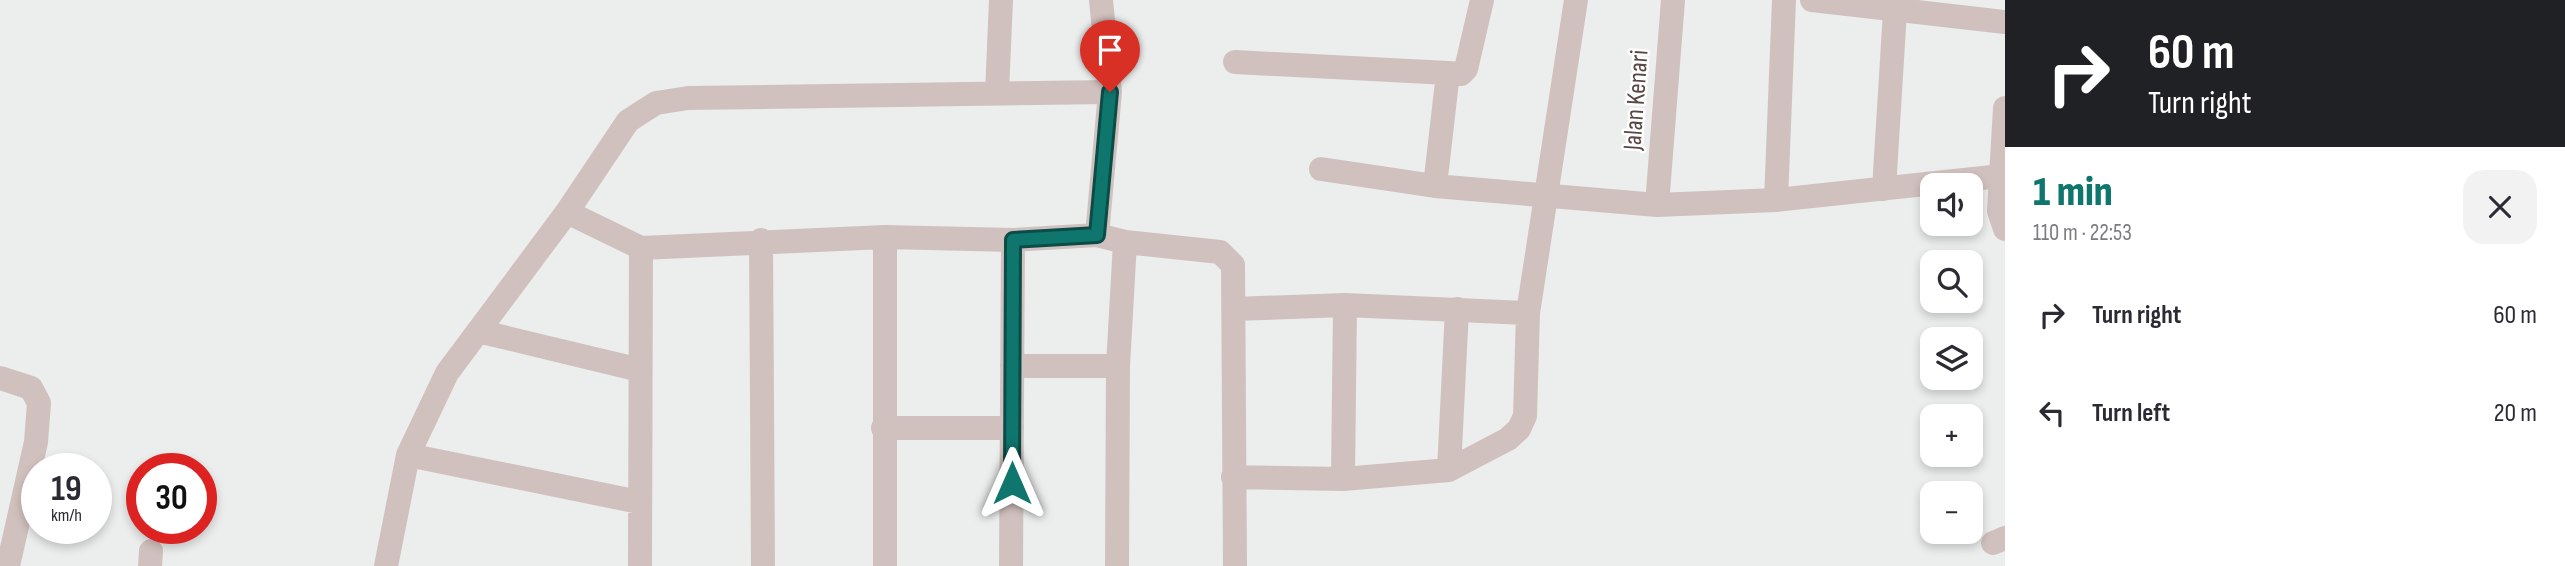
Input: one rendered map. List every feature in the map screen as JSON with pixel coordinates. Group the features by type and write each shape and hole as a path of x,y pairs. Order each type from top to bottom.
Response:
{"street":[{"path":"997,93 1001,0"},
{"path":"1097,235 1110,92 1101,0"},
{"path":"1235,62 1461,74 1466,69 1482,0"},
{"path":"1233,477 1343,479 1449,470 1508,439 1519,429 1525,416 1528,313 1576,0"},
{"name":"Jalan Kenari","path":"1657,205 1673,0"},
{"path":"1776,200 1784,0"},
{"path":"1812,0 2005,22"},
{"path":"1884,189 1895,11"},
{"path":"1435,186 1448,73"},
{"path":"386,566 408,455 447,373 567,212 628,121 656,103 688,98 1110,92"},
{"path":"2005,117 1999,211 2005,229"},
{"path":"1321,169 1435,186 1657,205 1776,200 2001,176"},
{"path":"567,212 640,248 761,240 885,237 1013,240 1097,235 1125,242 1220,253 1228,257 1233,265 1234,309 1235,566"},
{"path":"885,237 885,566"},
{"path":"761,240 763,566"},
{"path":"1011,566 1013,240"},
{"path":"1117,566 1118,366 1125,242"},
{"path":"640,248 640,566"},
{"path":"1234,309 1345,305 1528,313"},
{"path":"1343,479 1345,305"},
{"path":"1449,470 1457,309"},
{"path":"478,331 640,370"},
{"path":"1012,366 1118,366"},
{"path":"0,378 31,388 39,403 36,442 8,566"},
{"path":"883,428 1012,428"},
{"path":"408,455 639,502"}],"route":[{"path":"1012,483 1013,240 1097,235 1110,92"}]}
